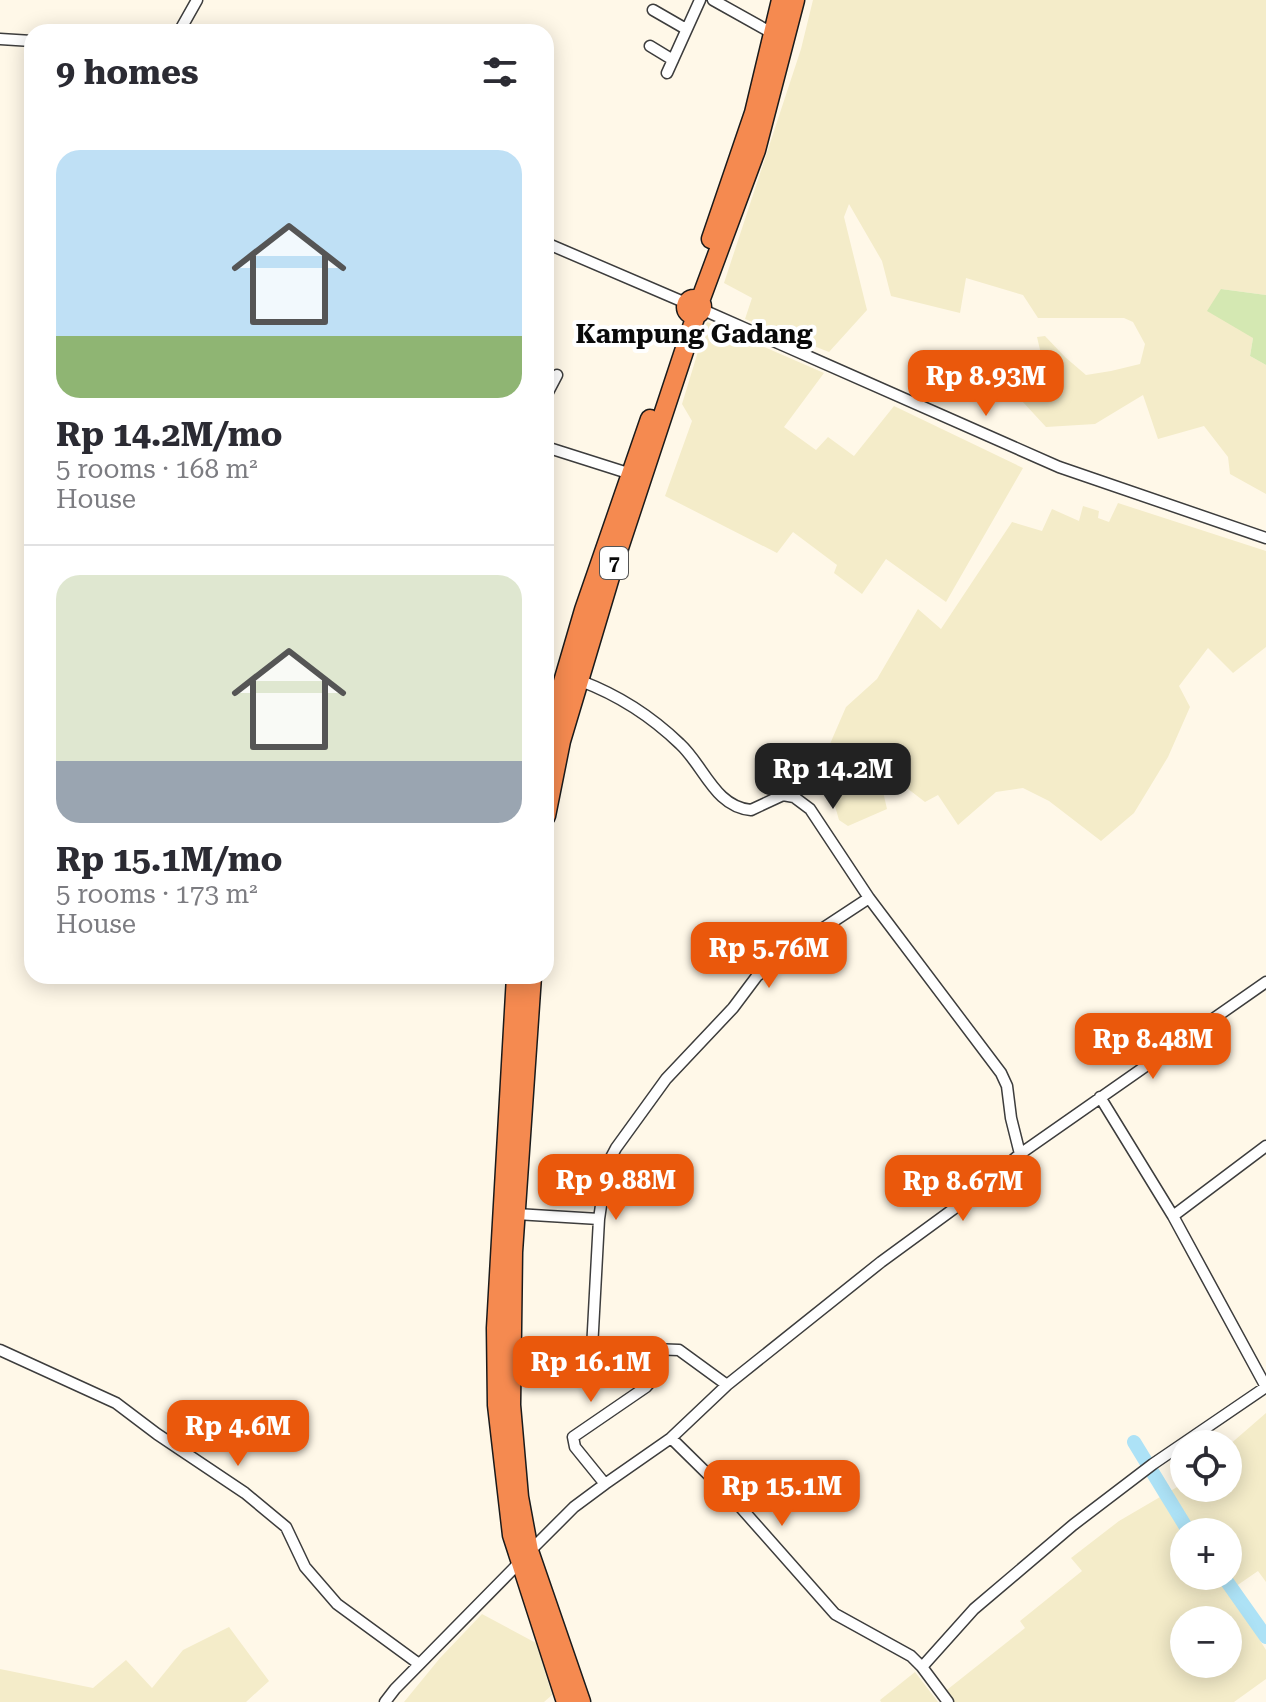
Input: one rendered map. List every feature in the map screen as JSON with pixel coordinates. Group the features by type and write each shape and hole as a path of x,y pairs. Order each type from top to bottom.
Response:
{"highway":[{"path":"694,307 743,190 767,114 772,33 781,0"},
{"path":"771,70 795,0"},
{"name":"7","path":"554,722 584,610 694,307"},
{"name":"7","path":"554,730 581,681 694,307"},
{"path":"504,1405 511,1346 516,1214 520,1024 517,984"},
{"path":"530,984 520,1024 496,1328 524,1557 566,1702"},
{"path":"524,1557 581,1702"}],"street":[{"path":"184,24 197,0"},
{"path":"667,73 700,0"},
{"path":"713,0 726,3 772,33"},
{"path":"653,10 686,29"},
{"path":"0,39 24,40"},
{"path":"650,46 673,60"},
{"path":"554,246 805,353 981,435 1059,467 1266,538"},
{"path":"554,381 557,375"},
{"path":"554,450 631,474"},
{"path":"581,681 633,706 672,736 718,793 735,807 751,810 783,795 799,799 819,821 869,898 1001,1073 1007,1086 1020,1154"},
{"path":"592,1349 599,1219 609,1159 666,1079 768,966 869,898"},
{"path":"385,1702 574,1507 671,1438 727,1385 881,1262 974,1194 1020,1154 1266,982"},
{"path":"922,1667 974,1609 1073,1525 1149,1467 1266,1387 1173,1216 1100,1097"},
{"path":"1173,1216 1266,1146"},
{"path":"516,1214 599,1219"},
{"path":"511,1346 679,1350 727,1385"},
{"path":"605,1484 575,1447 573,1437 652,1382 654,1367 651,1349"},
{"path":"0,1350 116,1403 245,1493 286,1527 305,1567 337,1604 419,1664"},
{"path":"671,1438 725,1490 835,1614 906,1652 922,1667 948,1702"}],"shaded area":[{"path":"813,0 1266,0 1266,295 1221,289 1253,338 1250,356 1266,365 1266,494 1230,474 1228,457 1204,426 1158,439 1143,395 1095,424 1046,427 1022,401 1026,386 1045,371 1037,337 1045,336 1086,375 1140,364 1145,344 1133,322 1124,318 1038,318 1023,295 966,278 960,313 891,296 882,261 849,204 844,217 867,310 829,352 745,319 752,298 724,283 801,49"},
{"path":"707,322 824,373 784,427 816,450 828,437 854,456 894,406 1023,468 946,602 886,559 862,594 834,573 837,565 793,532 777,553 665,496 692,421 682,404"},
{"path":"1118,503 1266,551 1266,647 1233,673 1208,648 1179,686 1190,707 1168,757 1134,813 1101,841 1049,801 1023,788 996,792 958,825 938,795 925,802 903,785 882,787 887,809 848,826 839,820 820,767 846,707 877,679 918,609 941,629 1012,522 1042,531 1052,509 1079,521 1083,506 1099,511 1098,518 1109,522"},
{"path":"1266,1413 1266,1582 1258,1571 1242,1582 1242,1518 1170,1518 1170,1590 1230,1590 1238,1606 1170,1606 1170,1678 1242,1678 1242,1612 1266,1650 1266,1679 1234,1702 950,1702 943,1693 1025,1628 1020,1621 1082,1571 1071,1558 1119,1521 1170,1491 1170,1502 1242,1502 1242,1434"},
{"path":"482,1614 536,1643 552,1695 544,1702 404,1702 440,1658"},
{"path":"229,1627 269,1681 246,1702 0,1702 0,1669 93,1688 126,1660 152,1688 183,1650"},
{"path":"915,1672 938,1702 881,1702 880,1700"}],"green space":[{"path":"1221,289 1266,295 1266,365 1250,356 1253,338 1207,311"}],"waterway":[{"path":"1134,1442 1180,1518"},
{"path":"1233,1590 1266,1637"}],"district":[{"name":"Kampung Gadang","path":"694,334"}]}
